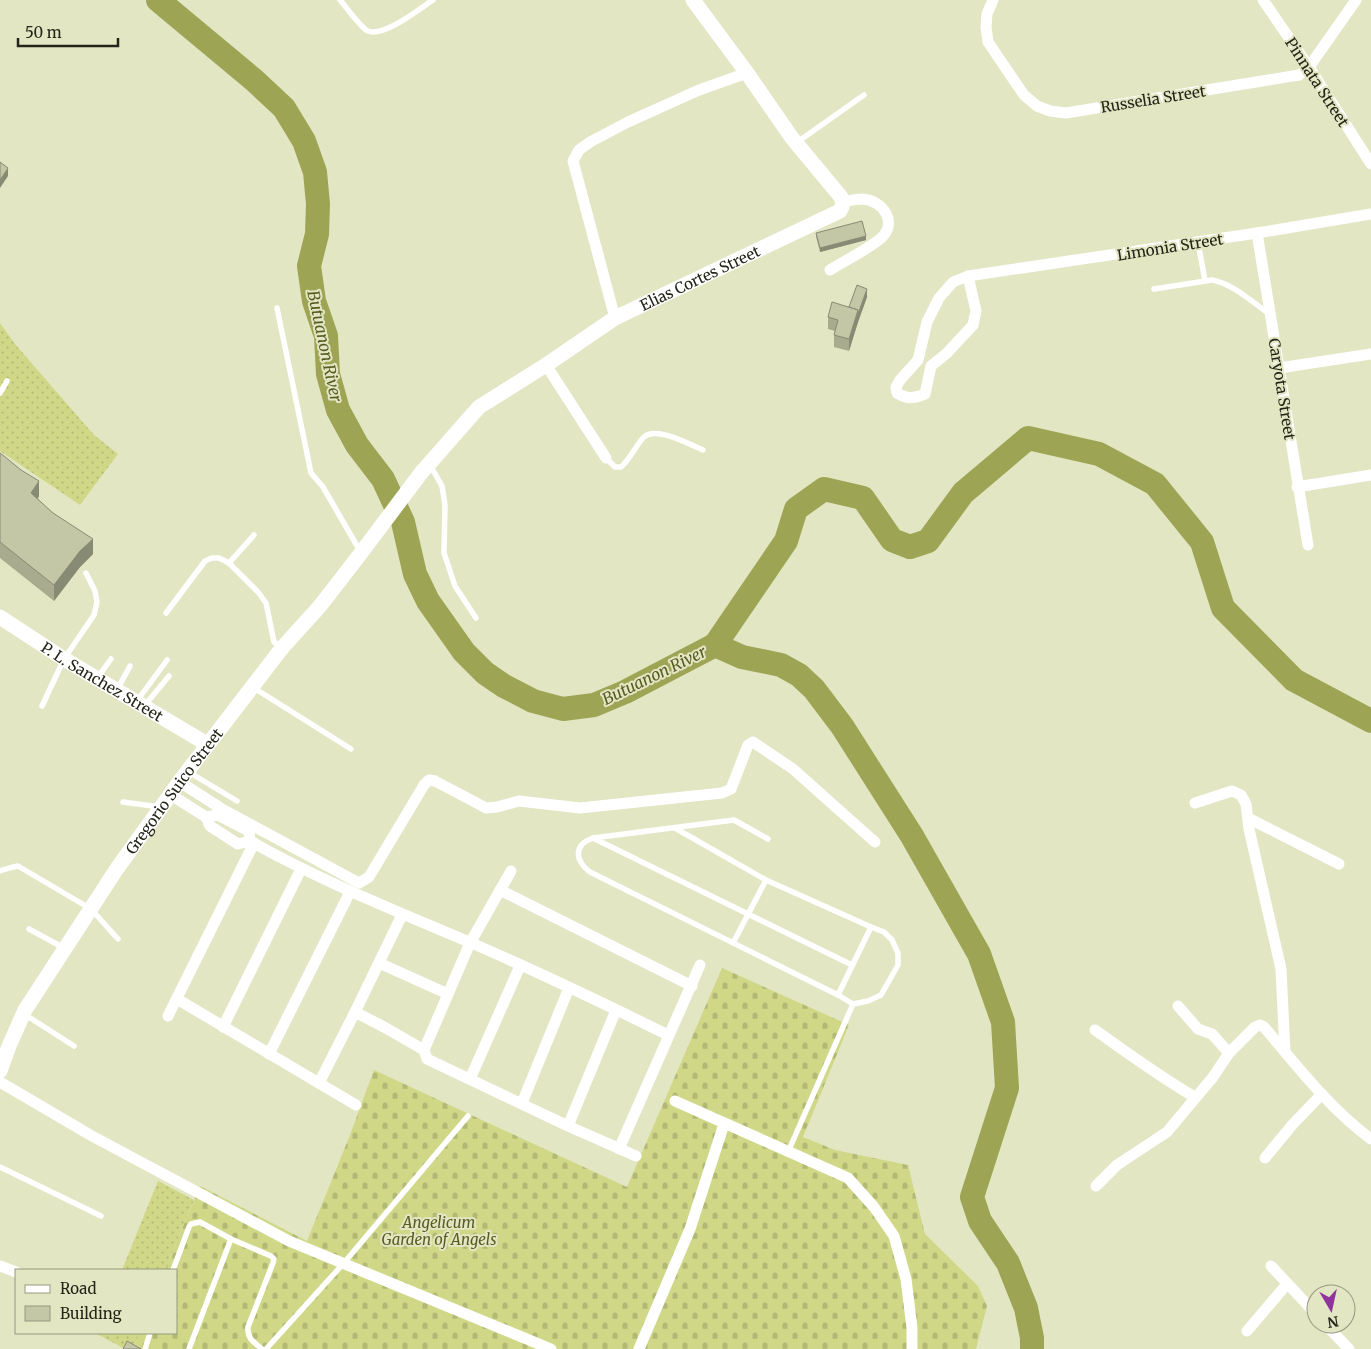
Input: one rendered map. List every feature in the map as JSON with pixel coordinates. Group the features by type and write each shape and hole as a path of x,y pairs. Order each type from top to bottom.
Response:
{"street":[{"path":"693,0 747,73 795,143 837,193 842,202 862,199 884,208 889,218 888,228 881,238 830,270"},
{"name":"Russelia Street","path":"993,0 987,14 988,42 1024,95 1037,106 1050,111 1066,113 1299,75 1309,67"},
{"name":"Pinnata Street","path":"1263,0 1309,67 1371,164"},
{"path":"1309,67 1356,0"},
{"path":"615,318 573,161 579,150 590,142 628,122 699,90 747,73"},
{"name":"Elias Cortes Street","path":"377,531 425,468 479,407 546,365 615,318 840,211 842,202"},
{"name":"Limonia Street","path":"918,360 928,322 939,298 953,282 968,276 1257,234 1371,214"},
{"name":"Caryota Street","path":"1257,234 1308,545"},
{"path":"930,366 918,360 900,380 896,387 897,393 904,398 912,399 925,394 930,366 947,353 973,325 976,311 968,276"},
{"path":"1279,368 1371,354"},
{"path":"546,365 606,458"},
{"path":"1297,487 1371,475"},
{"name":"Gregorio Suico Street","path":"1,1065 24,1014 116,870 207,744 282,648 320,606 377,531"},
{"name":"P. L. Sanchez Street","path":"0,617 64,659 207,744"},
{"path":"184,776 222,808 359,883 370,877 424,785 429,780 435,781 486,808 519,801 580,808 722,793 731,789 748,744 753,742 792,769 875,842"},
{"path":"1196,803 1232,791 1241,795 1246,804 1249,829 1281,969 1285,1052"},
{"path":"166,801 206,817 218,814 249,831 252,842 168,1016"},
{"path":"1248,818 1339,864"},
{"path":"252,842 301,870 470,943 668,1036"},
{"path":"223,1027 301,870"},
{"path":"511,871 470,943 424,1050 427,1059 636,1156"},
{"path":"500,890 692,986"},
{"path":"269,1054 350,892"},
{"path":"319,1083 356,1012 402,915"},
{"path":"379,963 448,994"},
{"path":"619,1149 700,965"},
{"path":"470,1079 520,966"},
{"path":"522,1104 569,988"},
{"path":"177,999 356,1105"},
{"path":"1178,1006 1198,1029 1212,1034 1229,1053"},
{"path":"568,1126 616,1010"},
{"path":"356,1012 424,1050"},
{"path":"1096,1186 1122,1162 1167,1132 1213,1077 1229,1053 1255,1027 1260,1025 1264,1027 1322,1094 1371,1139"},
{"path":"1095,1030 1132,1054 1156,1074 1195,1097"},
{"path":"0,1082 92,1136 290,1241 551,1349"},
{"path":"1265,1158 1293,1124 1322,1094"},
{"path":"676,1101 848,1178 874,1207 894,1236 906,1279 912,1328 912,1349"},
{"path":"639,1349 690,1229 724,1124"},
{"path":"0,1266 15,1272"},
{"path":"1271,1266 1306,1304"},
{"path":"1247,1331 1287,1284"},
{"path":"1335,1334 1349,1349"}],"lane":[{"path":"340,0 367,30 375,32 386,30 432,0"},
{"path":"795,143 864,95"},
{"path":"1198,242 1205,280"},
{"path":"1154,289 1212,280 1220,282 1270,315"},
{"path":"277,308 311,473 323,488 361,553"},
{"path":"0,393 7,381"},
{"path":"606,458 615,466 621,467 644,437 653,434 668,436 703,450"},
{"path":"425,468 442,486 445,505 444,553 455,586 476,618"},
{"path":"229,563 254,534"},
{"path":"166,613 205,561 219,558 229,563 266,603 274,642 282,648"},
{"path":"42,706 64,659 94,615 96,607 95,591 86,573"},
{"path":"97,679 111,659"},
{"path":"140,704 167,660"},
{"path":"117,691 130,666"},
{"path":"140,704 169,676"},
{"path":"252,686 351,749"},
{"path":"184,776 237,801"},
{"path":"123,802 166,801"},
{"path":"675,828 766,880 884,932 892,940 898,953 898,965 881,995 868,1001 853,1004 838,994 590,872 582,866 578,858 580,847 584,841 593,838 734,820 768,839"},
{"path":"593,838 852,965"},
{"path":"0,871 18,866 91,910 118,939"},
{"path":"733,943 766,880"},
{"path":"838,994 871,927"},
{"path":"28,929 66,948"},
{"path":"788,1152 853,1004"},
{"path":"24,1014 74,1046"},
{"path":"173,1269 191,1224 200,1222 231,1239 271,1256 274,1259 272,1268 248,1327 247,1334 250,1339 264,1349 343,1264 468,1116"},
{"path":"0,1167 101,1216"},
{"path":"188,1349 231,1239"},
{"path":"145,1349 150,1334"}],"green space":[{"path":"0,323 15,344 94,435 118,454 80,505 0,451"},
{"name":"Angelicum Garden of Angels","path":"722,968 849,1025 803,1137 835,1150 908,1165 925,1234 978,1286 987,1306 976,1349 133,1349 139,1334 178,1334 178,1269 165,1269 200,1186 307,1241 374,1070 627,1187"},
{"path":"158,1181 194,1200 165,1269 122,1269"},
{"path":"97,1334 139,1334 133,1349 125,1349"}],"building":[{"path":"0,162 8,168 0,180"},
{"path":"862,221 866,236 820,248 816,233"},
{"path":"857,285 867,289 858,314 858,310 849,307"},
{"path":"832,302 858,310 849,339 834,335 838,320 828,317"},
{"path":"0,453 21,470 39,481 31,493 53,513 93,539 80,551 54,585 0,542"},
{"path":"127,1341 141,1349 123,1349"}],"waterway":[{"name":"Butuanon River","path":"158,0 254,80 284,108 304,141 315,172 318,204 317,234 309,266 314,301 326,336 328,374 338,410 357,445 383,479 403,522 415,574 428,601 464,652 485,673 504,686 533,701 563,709 594,705 625,692 715,645 742,657 781,665 799,675 814,689 842,726 912,836 979,954 1003,1022 1007,1088 972,1197 980,1221 1008,1263 1026,1308 1032,1338 1032,1349"},
{"path":"715,645 786,541 796,509 824,489 863,498 892,540 910,547 928,541 963,493 1028,438 1099,454 1155,484 1202,542 1223,608 1294,680 1371,721"}]}
